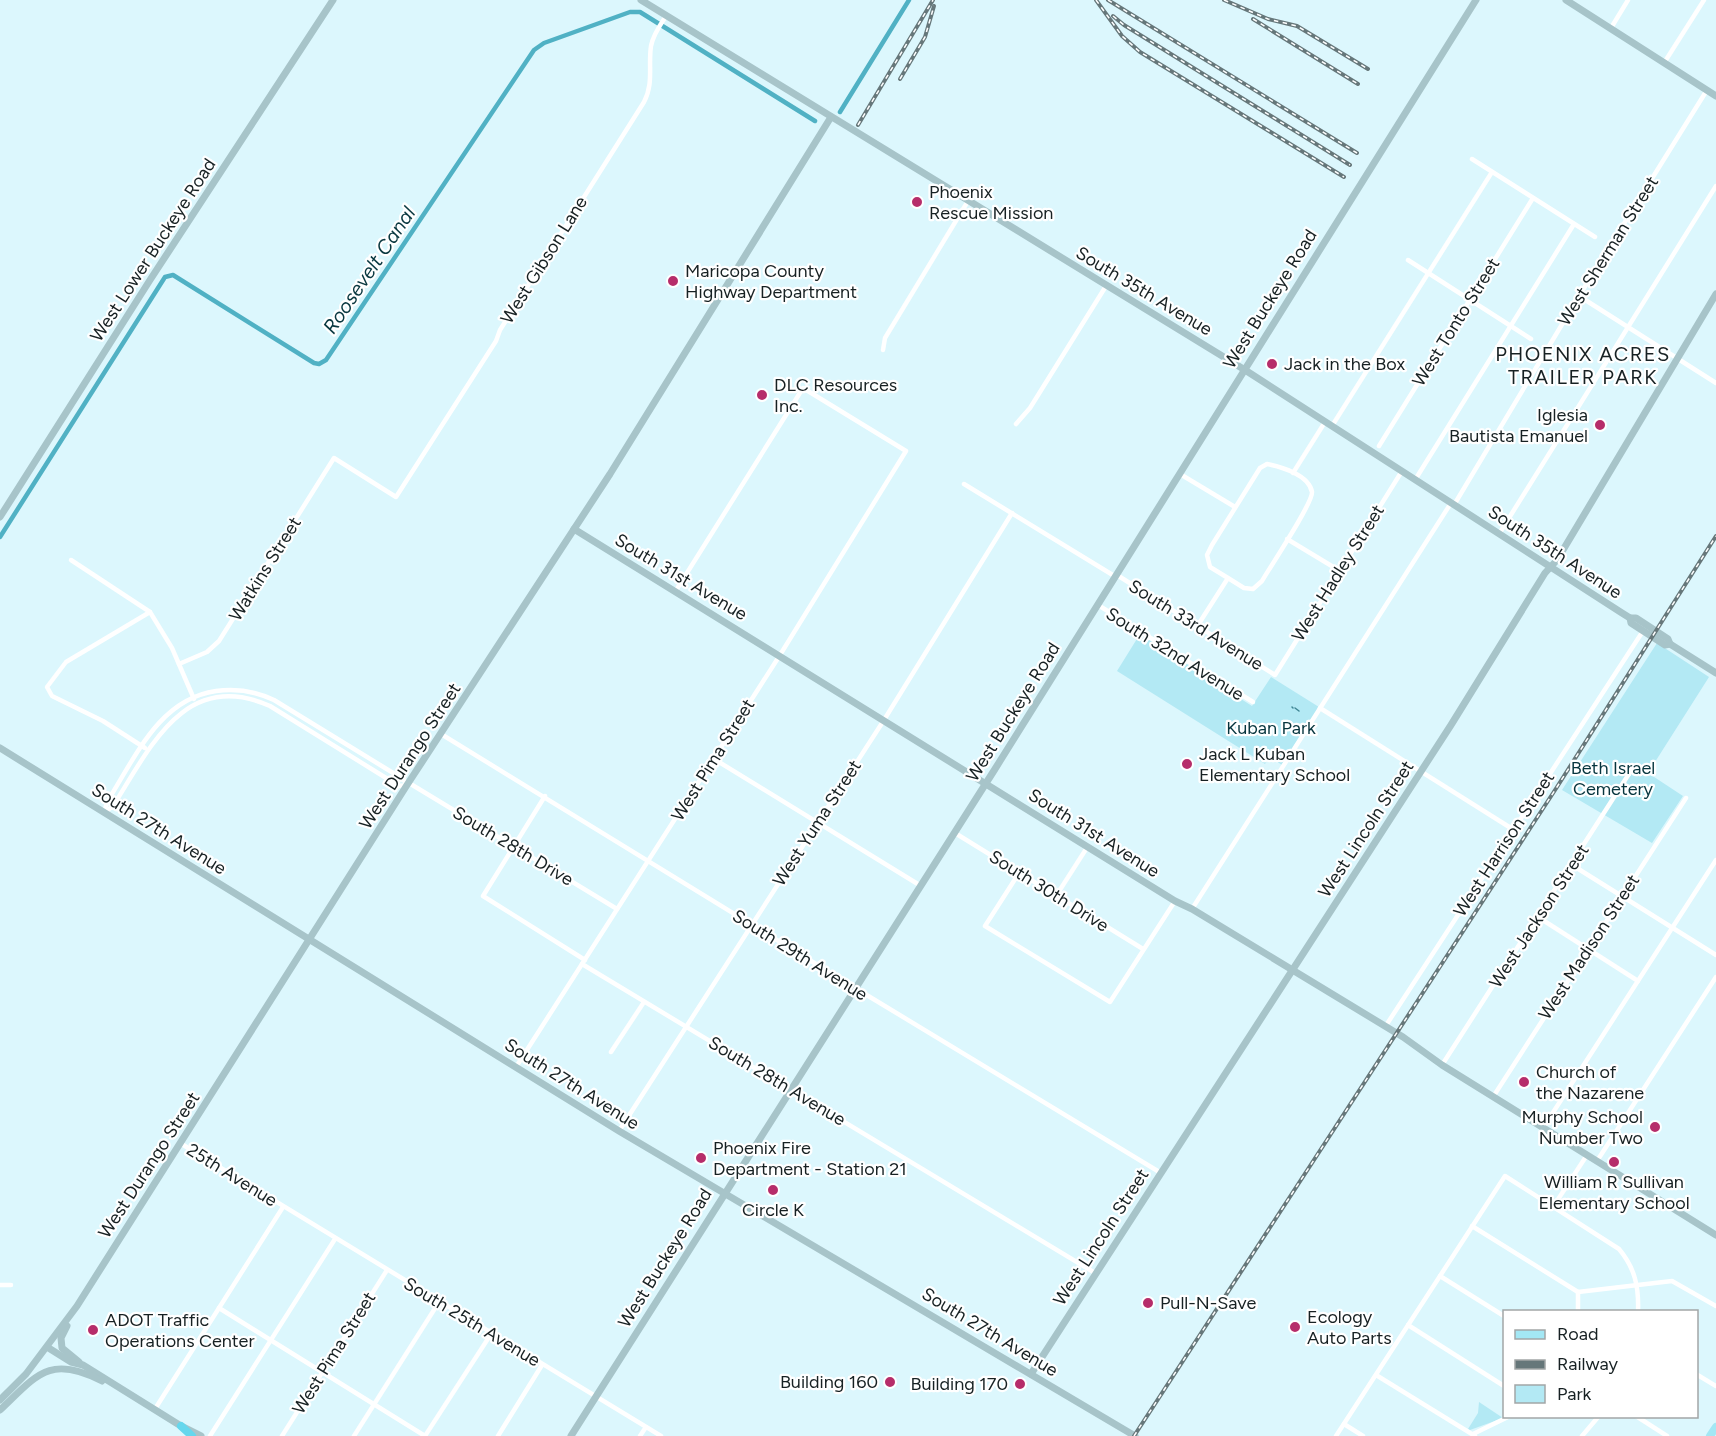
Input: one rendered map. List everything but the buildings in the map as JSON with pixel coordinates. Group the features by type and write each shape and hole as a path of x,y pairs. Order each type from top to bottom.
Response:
{"highway":[{"path":"181,1426 192,1436"}],"main road":[{"name":"West Lower Buckeye Road","path":"0,517 150,280 333,0"},
{"name":"South 35th Avenue","path":"641,0 662,22 831,117 1245,370 1630,618 1636,618 1650,627 1668,639 1670,644 1716,673"},
{"name":"West Buckeye Road","path":"571,1436 789,1090 986,784 1476,0"},
{"path":"1566,0 1716,96"},
{"name":"West Durango Street","path":"0,1400 26,1374 76,1306 408,784 574,529 831,117"},
{"name":"West Lincoln Street","path":"1031,1374 1557,560 1716,294"},
{"name":"South 31st Avenue","path":"574,529 1175,901 1192,909 1403,1037 1442,1065 1716,1235"},
{"path":"1630,618 1631,623 1643,631 1665,645 1670,644"},
{"name":"South 27th Avenue","path":"0,748 619,1131 1135,1436"},
{"path":"76,1306 61,1341 65,1352 181,1426 201,1436"},
{"path":"47,1347 71,1362 83,1365"},
{"path":"0,1410 36,1376 59,1369 80,1371 134,1396"},
{"path":"1710,1436 1716,1427"}],"street":[{"path":"1611,28 1628,0"},
{"path":"1664,63 1704,0"},
{"name":"West Gibson Lane","path":"334,458 396,496 496,341 500,330 644,102 651,82 651,46 662,22"},
{"name":"West Sherman Street","path":"1192,909 1452,504 1707,90"},
{"path":"1472,159 1595,237"},
{"path":"1293,473 1329,424 1492,172"},
{"path":"1499,534 1716,186"},
{"name":"West Tonto Street","path":"1379,446 1533,198"},
{"path":"883,350 885,338 968,201"},
{"path":"1415,480 1574,224"},
{"path":"1408,260 1531,339"},
{"path":"1016,424 1030,408 1106,286"},
{"path":"1579,296 1716,383"},
{"name":"West Pima Street","path":"516,1067 780,655 906,451 803,388 675,592"},
{"name":"Watkins Street","path":"179,664 207,652 219,641 334,458"},
{"path":"1267,464 1281,466 1293,473 1310,485 1313,496 1262,581 1253,589 1244,588 1210,567 1207,555 1235,507 1260,468 1267,464"},
{"name":"West Hadley Street","path":"1275,675 1402,471"},
{"path":"1180,474 1235,507"},
{"name":"South 33rd Avenue","path":"964,484 1198,625 1275,675"},
{"name":"West Yuma Street","path":"619,1131 884,720 1012,513"},
{"path":"1287,538 1340,571"},
{"path":"71,560 150,612 166,638 196,704"},
{"path":"1198,625 1228,578"},
{"name":"South 32nd Avenue","path":"1098,605 1253,702"},
{"path":"148,751 103,721 52,696 47,687 66,662 150,612"},
{"name":"West Harrison Street","path":"1385,1027 1643,631"},
{"path":"104,813 107,802 142,746 164,717 177,705 193,697 225,690 239,689 263,694 408,784"},
{"path":"104,813 113,806 168,723 196,704 211,699 230,697 257,701 277,710 399,786 408,784"},
{"path":"1320,708 1514,830"},
{"name":"South 29th Avenue","path":"441,734 1161,1173"},
{"path":"714,759 921,886"},
{"name":"West Jackson Street","path":"1442,1065 1634,766"},
{"name":"South 28th Drive","path":"408,784 617,909"},
{"path":"514,846 545,796"},
{"name":"West Madison Street","path":"1493,1097 1686,798"},
{"name":"South 30th Drive","path":"954,833 1143,950"},
{"name":"South 28th Avenue","path":"514,846 483,896 644,1002 1095,1273"},
{"path":"1056,896 1088,846"},
{"path":"1543,1128 1716,860"},
{"path":"1572,865 1716,954"},
{"path":"1019,873 985,926 1110,1002 1175,901"},
{"path":"1538,917 1638,981"},
{"path":"1597,1162 1716,977"},
{"path":"611,1052 644,1002"},
{"name":"25th Avenue","path":"180,1143 283,1207"},
{"path":"1553,1207 1587,1155"},
{"path":"1336,1436 1505,1176 1619,1249 1631,1266 1638,1285 1638,1310"},
{"path":"155,1409 283,1207"},
{"name":"South 25th Avenue","path":"283,1207 661,1436"},
{"path":"1472,1226 1578,1292 1672,1281 1716,1306"},
{"path":"210,1436 335,1239"},
{"name":"West Pima Street","path":"282,1436 387,1270"},
{"path":"1440,1276 1503,1315"},
{"path":"0,1285 11,1285"},
{"path":"1578,1292 1578,1310"},
{"path":"354,1436 439,1302"},
{"path":"219,1308 425,1436 490,1334"},
{"path":"1408,1325 1503,1385"},
{"path":"498,1436 542,1365"},
{"path":"1376,1375 1474,1435 1506,1418"},
{"path":"1698,1375 1716,1386"},
{"path":"1582,1436 1597,1418"},
{"path":"1639,1418 1667,1436"},
{"path":"1344,1424 1363,1436"},
{"path":"640,1436 646,1427"}],"green space":[{"name":"Kuban Park","path":"1140,634 1252,706 1271,677 1319,707 1282,765 1270,757 1265,764 1117,671"},
{"name":"Beth Israel Cemetery","path":"1657,643 1709,677 1648,773 1683,796 1652,843 1562,790"},
{"path":"1479,1402 1503,1418 1470,1430 1468,1429 1478,1413"}],"waterway":[{"name":"Roosevelt Canal","path":"840,112 909,0"},
{"name":"Roosevelt Canal","path":"0,537 165,277 173,275 314,363 319,364 326,360 534,50 544,43 630,12 640,12 815,121"},
{"path":"1295,708 1299,711"}],"railway":[{"path":"858,125 933,0"},
{"path":"1096,0 1122,36 1140,52 1344,177"},
{"path":"1108,0 1357,153"},
{"path":"1224,0 1268,19 1297,26 1368,69"},
{"path":"900,79 925,37 934,6"},
{"path":"1113,16 1350,165"},
{"path":"1253,19 1358,84"},
{"path":"1134,1436 1557,787 1716,536"}],"place":[{"name":"Phoenix Rescue Mission","path":"917,202"},
{"name":"Maricopa County Highway Department","path":"673,281"},
{"name":"Jack in the Box","path":"1272,364"},
{"name":"DLC Resources Inc.","path":"762,395"},
{"name":"Iglesia Bautista Emanuel","path":"1600,425"},
{"name":"Jack L Kuban Elementary School","path":"1187,764"},
{"name":"Church of the Nazarene","path":"1524,1082"},
{"name":"Murphy School Number Two","path":"1655,1127"},
{"name":"Phoenix Fire Department - Station 21","path":"701,1158"},
{"name":"William R Sullivan Elementary School","path":"1614,1162"},
{"name":"Circle K","path":"773,1190"},
{"name":"Pull-N-Save","path":"1148,1303"},
{"name":"Ecology Auto Parts","path":"1295,1327"},
{"name":"ADOT Traffic Operations Center","path":"93,1330"},
{"name":"Building 160","path":"890,1382"},
{"name":"Building 170","path":"1020,1384"}],"district":[{"name":"PHOENIX ACRES TRAILER PARK","path":"1583,366"}]}
